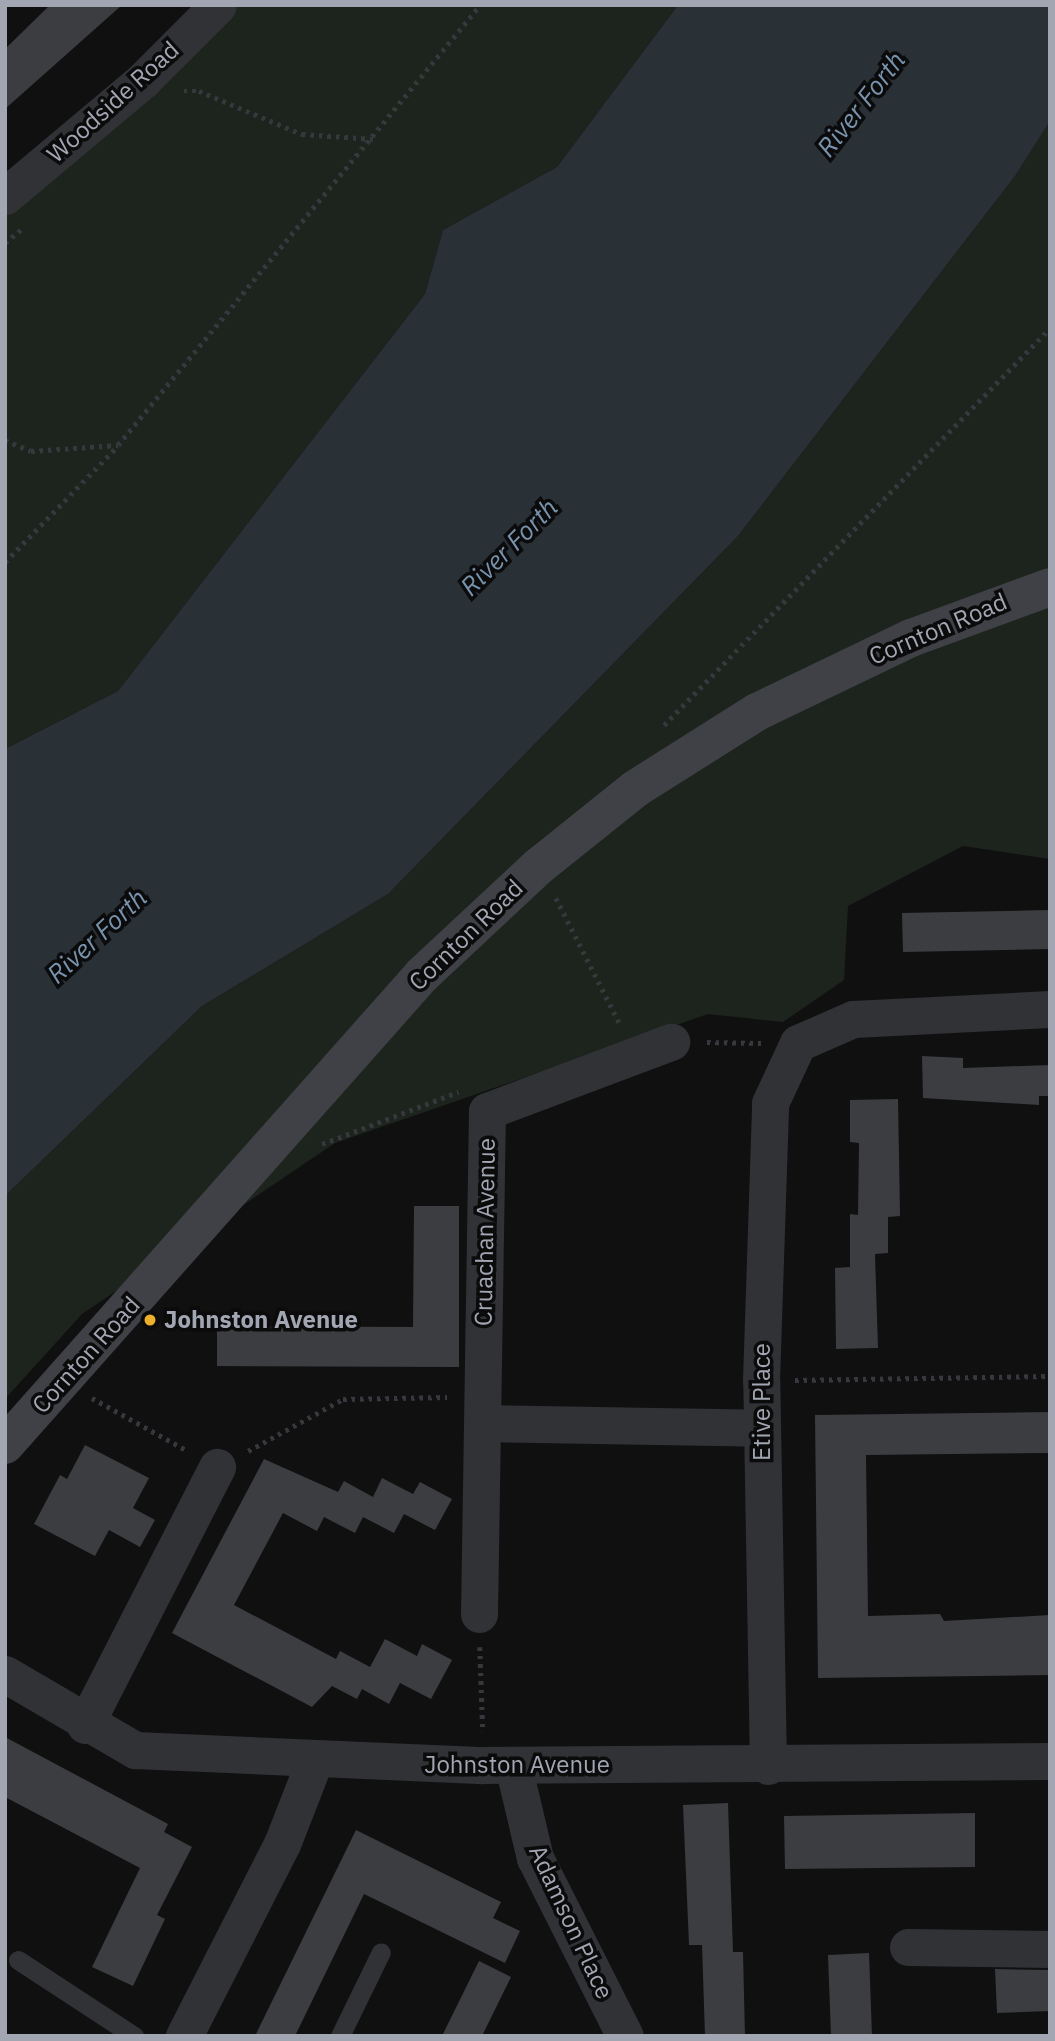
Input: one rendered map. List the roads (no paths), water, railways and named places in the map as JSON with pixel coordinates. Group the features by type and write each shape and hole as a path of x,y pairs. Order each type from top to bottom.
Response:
{"main road":[{"name":"Cornton Road","path":"5,1445 422,975 533,871 635,789 757,712 911,638 1050,587"}],"street":[{"name":"Woodside Road","path":"5,196 142,81 218,5"},
{"name":"Etive Place","path":"768,1766 761,1380 770,1104 797,1044 853,1018 1050,1009"},
{"name":"Cruachan Avenue","path":"479,1614 487,1111 671,1042"},
{"path":"483,1410 761,1428"},
{"path":"85,1724 217,1468"},
{"name":"Johnston Avenue","path":"5,1674 85,1724 135,1750 314,1762 499,1765 768,1766 1050,1761"},
{"path":"184,2036 282,1844 314,1762"},
{"name":"Adamson Place","path":"499,1765 535,1858 625,2036"},
{"path":"908,1947 1050,1949"}],"lane":[{"path":"340,2036 381,1952"},
{"path":"18,1960 134,2036"}],"water":[{"name":"River Forth","path":"678,5 1050,5 1050,121 1015,176 738,536 388,894 202,1006 5,1196 5,749 118,691 425,294 443,230 557,167"}],"place":[{"name":"Johnston Avenue","path":"150,1320"}]}
